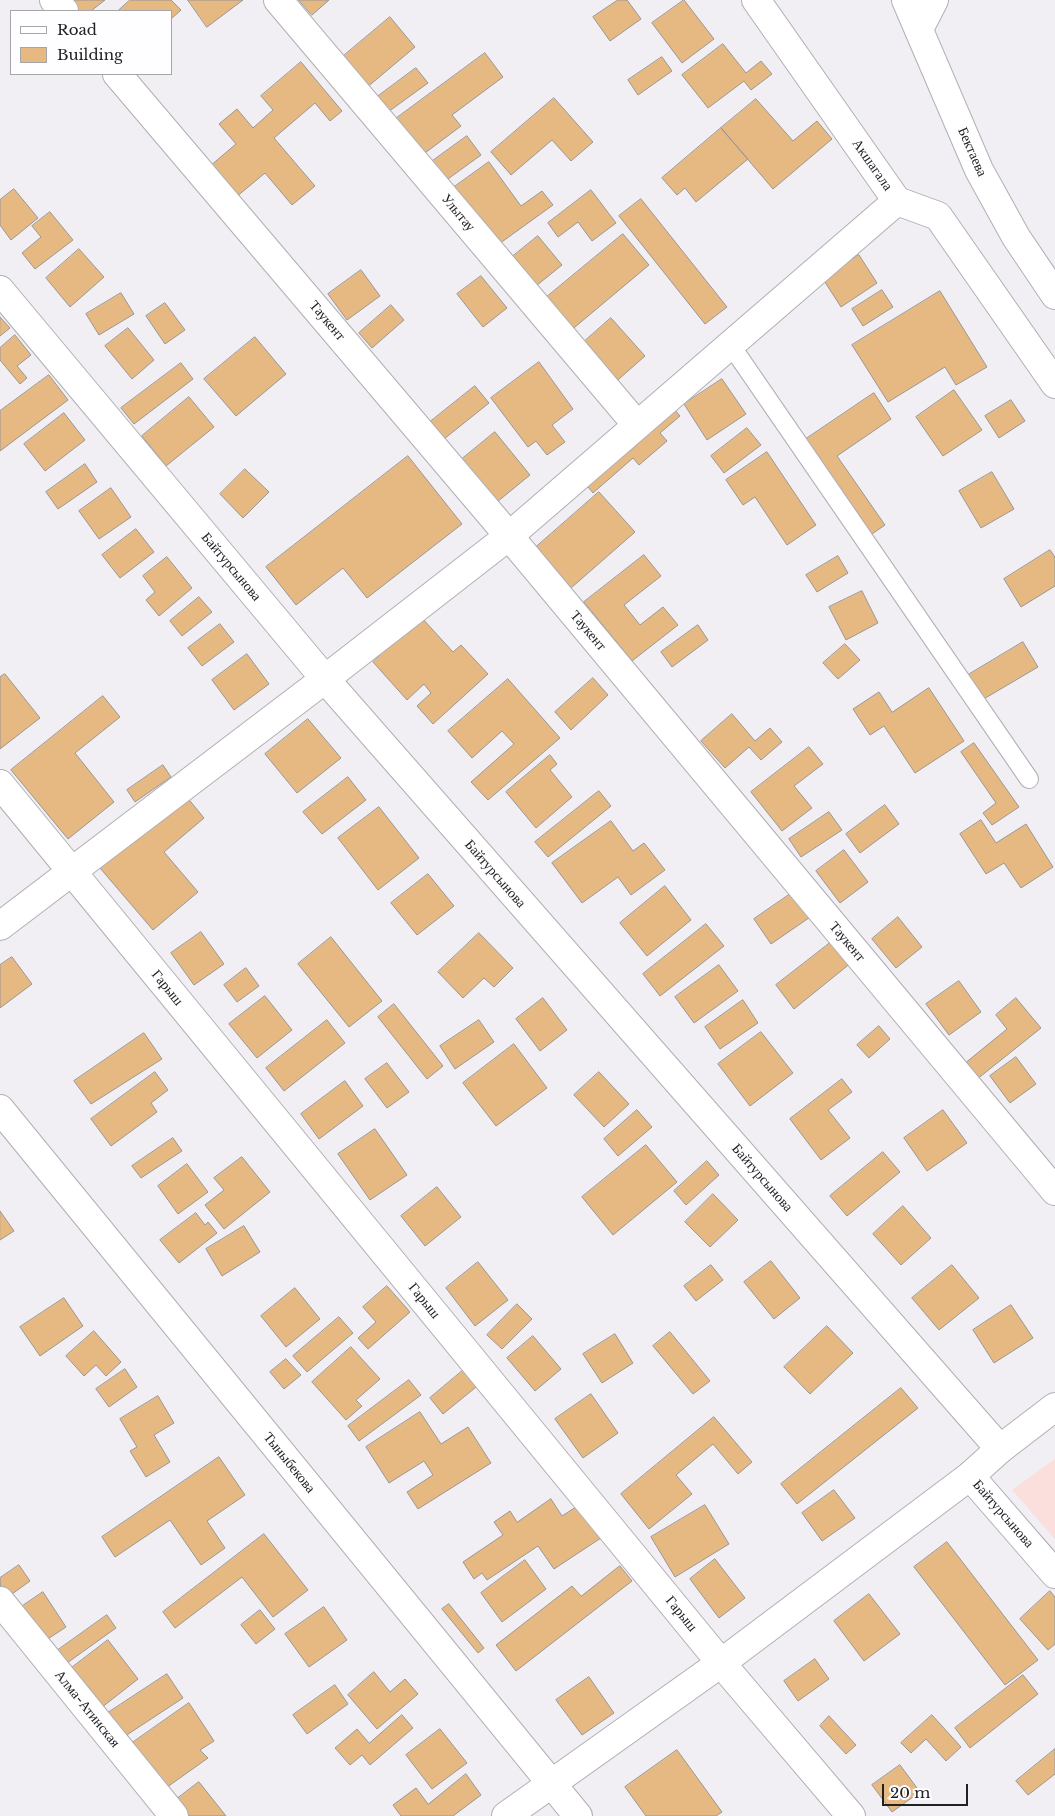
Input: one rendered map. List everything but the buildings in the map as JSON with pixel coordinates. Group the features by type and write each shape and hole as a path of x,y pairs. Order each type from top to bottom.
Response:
{"street":[{"path":"54,0 63,10"},
{"name":"Улытау","path":"278,0 637,425"},
{"name":"Акшагала","path":"756,0 897,201 938,216 1055,384"},
{"name":"Бектаева","path":"906,0 980,170 1016,237 1055,295"},
{"path":"919,29 934,0"},
{"name":"Таукент","path":"118,75 509,536 1055,1191"},
{"path":"0,926 325,680 509,536 897,201"},
{"name":"Байтурсынова","path":"0,290 325,680 1000,1449"},
{"name":"Гарыш","path":"0,784 721,1663 851,1816"},
{"name":"Тыныбекова","path":"0,1109 578,1816"},
{"path":"506,1816 552,1786 721,1663 970,1476 1000,1449 1055,1407"},
{"name":"Байтурсынова","path":"970,1476 1055,1574"},
{"name":"Алма-Атинская","path":"0,1601 174,1816"}],"lane":[{"path":"730,344 1029,779"}],"shaded area":[{"path":"1055,1459 1055,1539 1012,1490"}]}
